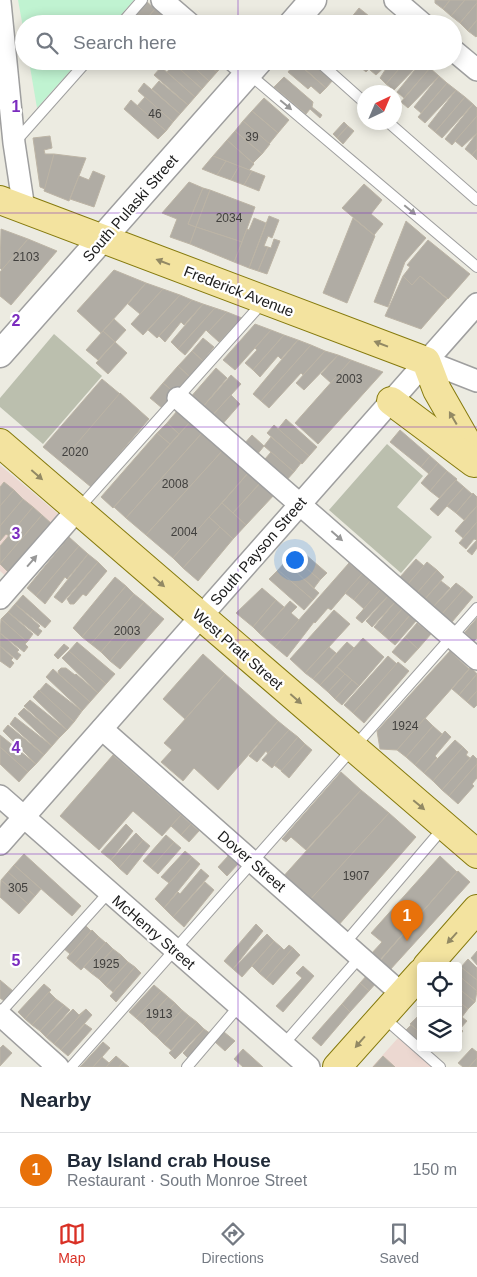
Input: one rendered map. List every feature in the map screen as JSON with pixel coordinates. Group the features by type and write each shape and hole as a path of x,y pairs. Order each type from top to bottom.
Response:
{"main road":[{"name":"Frederick Avenue","path":"12,205 426,362"},
{"path":"426,362 437,390 477,460"},
{"path":"391,401 477,466"},
{"name":"West Pratt Street","path":"0,443 477,854"},
{"path":"431,962 477,910"},
{"path":"338,1067 417,977"}],"street":[{"path":"162,0 180,15"},
{"path":"300,15 313,0"},
{"path":"395,0 412,15"},
{"path":"0,2 14,143 12,205"},
{"path":"462,58 477,70"},
{"name":"South Pulaski Street","path":"0,354 102,239 243,70"},
{"name":"South Payson Street","path":"0,844 477,304"},
{"name":"Frederick Avenue","path":"426,362 477,381"},
{"path":"178,398 477,659"},
{"path":"0,598 77,510"},
{"name":"Dover Street","path":"102,728 402,994"},
{"name":"McHenry Street","path":"0,796 309,1067"},
{"path":"0,1014 58,1067"}],"lane":[{"path":"129,15 142,0"},
{"path":"14,143 79,70"},
{"path":"253,70 477,267"},
{"path":"328,70 357,96"},
{"path":"397,130 477,200"},
{"path":"77,510 265,300"},
{"path":"71,1067 477,608"},
{"path":"283,1044 444,826"},
{"path":"0,1014 108,892"},
{"path":"187,1067 240,1006"},
{"path":"382,1016 440,1067"}],"shaded area":[{"path":"54,334 102,376 43,444 0,407 0,398"},
{"path":"387,444 423,476 397,507 432,537 401,573 329,510"},
{"path":"0,465 62,517 8,578 0,571"},
{"path":"398,1038 432,1067 372,1067"}],"green space":[{"path":"18,0 134,0 121,15 21,15"},
{"path":"31,70 71,70 37,108"}],"building":[{"path":"435,0 450,0 443,9 435,3"},
{"path":"450,0 465,0 452,15 443,9"},
{"path":"465,0 477,0 477,3 462,21 462,15 452,15"},
{"path":"146,1 155,9 150,15 135,15"},
{"path":"477,3 477,20 468,31 462,25 462,21"},
{"path":"359,8 368,15 353,15"},
{"path":"155,9 162,15 150,15"},
{"path":"477,20 477,36 476,37 468,31"},
{"path":"158,70 164,70 195,97 188,105 154,75"},
{"path":"169,70 181,70 202,89 195,97 167,72"},
{"path":"181,70 197,70 209,81 202,89"},
{"path":"197,70 215,70 217,72 209,81"},
{"path":"290,70 305,70 326,88 320,94 311,86 308,89 288,72"},
{"path":"306,70 321,70 333,80 326,88"},
{"path":"370,70 381,70 376,75"},
{"path":"385,70 398,70 386,84 380,78"},
{"path":"398,70 413,70 399,85 386,84"},
{"path":"415,70 428,70 404,98 402,96 402,86"},
{"path":"428,70 432,70 439,76 408,108 402,101"},
{"path":"439,76 447,83 421,113 414,107"},
{"path":"284,77 313,102 312,107 322,115 320,118 310,109 306,114 274,87"},
{"path":"159,81 188,105 180,114 152,89"},
{"path":"144,83 180,114 173,122 138,91"},
{"path":"447,83 456,90 425,123 418,117"},
{"path":"456,90 465,97 435,132 428,126"},
{"path":"145,97 173,122 166,131 137,106"},
{"path":"465,97 473,104 442,138 435,132"},
{"path":"264,98 289,120 278,133 252,111"},
{"path":"131,100 166,131 158,139 124,109"},
{"path":"473,104 477,108 477,116 452,145 445,139"},
{"path":"252,111 278,133 269,144 243,121"},
{"path":"477,116 477,133 462,147 455,141"},
{"path":"243,121 270,144 262,154 235,131"},
{"path":"344,122 348,126 337,138 333,134"},
{"path":"348,126 354,131 343,144 337,138"},
{"path":"235,131 262,154 253,163 227,140"},
{"path":"477,133 477,149 472,155 465,149"},
{"path":"50,136 52,148 44,150 45,154 54,154 45,189 40,187 33,138"},
{"path":"227,140 254,164 249,170 213,156"},
{"path":"477,149 477,160 472,155"},
{"path":"54,154 86,158 69,201 44,191"},
{"path":"213,156 226,161 217,175 202,169"},
{"path":"226,161 239,166 231,180 217,175"},
{"path":"239,166 252,171 244,185 231,180"},
{"path":"93,171 105,176 94,207 70,199 79,176 89,180"},
{"path":"252,171 265,176 259,191 244,185"},
{"path":"189,182 203,188 188,224 196,227 190,244 170,237 177,219 162,213"},
{"path":"364,184 382,200 371,214 383,224 374,235 342,208"},
{"path":"203,188 210,190 196,227 188,224"},
{"path":"210,190 255,207 242,242 196,227"},
{"path":"269,216 279,220 272,238 268,236 264,246 268,247 258,271 249,268"},
{"path":"254,218 266,223 249,268 234,262 247,229 249,230"},
{"path":"353,218 375,236 347,303 323,293"},
{"path":"406,221 426,238 405,262 388,307 374,302"},
{"path":"196,227 242,242 234,262 190,244"},
{"path":"1,229 28,239 2,270 0,268"},
{"path":"28,239 57,251 11,305 0,296 0,272"},
{"path":"274,239 280,241 267,274 258,271 268,247 271,248"},
{"path":"428,240 470,274 448,299 420,276 412,285 403,276 410,267 407,265"},
{"path":"114,270 146,283 101,333 77,311"},
{"path":"403,276 412,285 420,276 447,299 421,329 385,316"},
{"path":"146,283 163,289 140,314 128,304"},
{"path":"163,289 180,295 143,335 131,324"},
{"path":"180,295 192,300 157,338 148,330"},
{"path":"192,300 203,304 184,325 181,322 165,342 159,336"},
{"path":"203,304 215,308 178,349 171,342"},
{"path":"215,308 227,312 208,332 206,330 185,355 178,349"},
{"path":"227,312 242,318 219,342 208,332"},
{"path":"114,319 126,330 115,342 103,331"},
{"path":"255,324 271,330 235,370 223,360"},
{"path":"271,330 284,335 253,370 245,363"},
{"path":"103,331 115,342 98,360 86,350"},
{"path":"284,335 298,340 281,359 278,356 260,377 253,370"},
{"path":"203,338 214,347 203,361 192,351"},
{"path":"298,340 311,345 261,401 253,394"},
{"path":"115,342 127,353 108,374 96,363"},
{"path":"311,345 325,351 303,375 301,373 269,408 261,401"},
{"path":"192,351 203,361 190,377 178,366"},
{"path":"325,351 338,355 304,390 296,383"},
{"path":"338,355 351,360 331,383 321,374"},
{"path":"351,360 383,372 318,444 295,423"},
{"path":"178,366 190,377 176,394 163,383"},
{"path":"216,368 227,378 201,409 189,399"},
{"path":"231,375 241,384 210,418 201,409"},
{"path":"102,379 120,394 61,462 43,447"},
{"path":"163,383 176,394 162,408 150,398"},
{"path":"120,393 149,419 91,487 61,462"},
{"path":"231,395 240,404 220,427 210,418"},
{"path":"177,411 190,422 179,434 167,423"},
{"path":"286,419 317,447 309,456 278,429"},
{"path":"190,422 202,433 126,518 114,507"},
{"path":"167,423 179,434 170,444 157,433"},
{"path":"274,425 309,456 302,464 267,433"},
{"path":"400,430 430,456 421,467 390,442"},
{"path":"157,433 170,444 113,508 101,497"},
{"path":"202,433 223,450 146,535 126,518"},
{"path":"252,435 264,446 256,456 243,445"},
{"path":"271,437 301,463 294,472 264,446"},
{"path":"223,450 249,472 173,558 146,535"},
{"path":"271,452 294,472 285,482 260,460 263,457 265,459"},
{"path":"430,456 438,463 429,474 421,467"},
{"path":"438,463 447,471 430,491 421,483"},
{"path":"447,471 457,479 439,498 430,491"},
{"path":"249,472 261,482 233,513 222,503"},
{"path":"456,480 464,487 438,516 430,509"},
{"path":"4,482 14,490 0,506 0,487"},
{"path":"261,482 275,494 246,525 233,513"},
{"path":"464,487 472,494 456,513 447,506"},
{"path":"14,490 23,499 0,526 0,506"},
{"path":"473,493 477,497 477,506 464,520 456,513"},
{"path":"23,499 33,507 9,536 6,534 0,541 0,526"},
{"path":"222,503 246,525 233,539 209,517"},
{"path":"477,506 477,522 463,538 455,531"},
{"path":"33,507 42,515 0,564 0,546"},
{"path":"42,515 52,524 49,524 8,572 0,564"},
{"path":"209,517 220,527 183,568 173,558"},
{"path":"477,522 477,540 474,539 466,549 459,543"},
{"path":"220,527 233,539 198,581 183,568"},
{"path":"69,537 79,546 36,596 27,588"},
{"path":"477,540 477,548 472,555 467,551"},
{"path":"79,546 88,554 67,579 65,577 45,604 36,596"},
{"path":"298,548 327,573 320,580 291,555"},
{"path":"88,554 98,562 62,603 54,597"},
{"path":"291,555 320,580 314,588 285,562"},
{"path":"416,559 424,566 408,584 400,577"},
{"path":"98,562 107,571 86,596 83,594 74,604 70,604 67,599"},
{"path":"285,562 319,593 313,600 278,570"},
{"path":"427,562 437,570 417,593 408,584"},
{"path":"349,563 362,574 331,610 328,608 314,622 287,657 275,647"},
{"path":"278,570 313,600 304,610 269,579"},
{"path":"437,570 444,577 425,599 417,593"},
{"path":"362,574 370,581 354,600 345,593"},
{"path":"115,577 126,586 82,637 73,628"},
{"path":"370,581 380,590 364,609 354,600"},
{"path":"441,581 450,588 434,606 425,599"},
{"path":"456,583 464,589 442,614 434,606"},
{"path":"126,586 134,594 91,644 82,637"},
{"path":"262,588 276,600 253,627 236,613"},
{"path":"464,589 473,597 452,622 442,614"},
{"path":"380,590 388,596 362,623 356,618"},
{"path":"134,594 144,602 101,652 91,644"},
{"path":"23,595 51,621 45,628 15,604"},
{"path":"388,596 395,602 372,627 366,621"},
{"path":"276,600 284,607 260,634 253,627"},
{"path":"290,601 297,607 291,613 299,620 275,647 260,634"},
{"path":"144,602 153,610 110,661 101,652"},
{"path":"395,602 402,609 381,633 374,627"},
{"path":"15,604 40,626 38,628 42,631 38,636 8,612"},
{"path":"402,609 410,615 389,640 381,633"},
{"path":"153,610 164,619 120,669 110,661"},
{"path":"334,610 350,624 305,673 290,659"},
{"path":"8,612 33,634 27,642 1,619"},
{"path":"410,615 416,621 395,645 389,640"},
{"path":"477,618 477,638 474,641 465,632"},
{"path":"1,619 27,642 25,644 28,647 24,652 0,633"},
{"path":"417,623 431,634 418,649 405,637"},
{"path":"0,633 19,650 17,652 21,655 17,660 0,646"},
{"path":"405,637 418,649 405,663 392,652"},
{"path":"363,638 384,657 359,686 337,667"},
{"path":"77,642 115,674 106,684 69,651"},
{"path":"347,642 354,648 320,685 313,679"},
{"path":"64,644 69,648 58,659 54,655"},
{"path":"0,646 13,658 11,660 14,663 10,668 0,661"},
{"path":"329,647 336,653 313,679 305,673"},
{"path":"69,651 106,684 98,693 62,658"},
{"path":"450,651 469,669 397,750 380,749 377,731"},
{"path":"203,654 225,674 185,719 163,699"},
{"path":"388,656 397,664 353,713 344,705"},
{"path":"398,662 409,671 364,723 353,713"},
{"path":"337,667 345,674 328,692 320,685"},
{"path":"471,667 477,674 459,695 452,689"},
{"path":"61,668 66,668 76,674 98,693 90,702 59,674 58,671"},
{"path":"53,669 90,702 82,711 46,677"},
{"path":"225,674 278,721 218,790 194,768 183,781 161,762 172,750 164,743"},
{"path":"345,674 352,680 335,699 328,692"},
{"path":"477,674 477,691 467,702 459,695"},
{"path":"352,680 359,686 342,705 335,699"},
{"path":"46,683 82,711 74,722 39,691"},
{"path":"39,690 74,722 67,730 33,697"},
{"path":"477,691 477,705 474,708 467,702"},
{"path":"30,700 67,730 59,738 24,706"},
{"path":"24,708 59,738 52,746 18,714"},
{"path":"15,717 52,746 44,755 10,724"},
{"path":"425,718 433,726 406,757 397,750"},
{"path":"278,721 289,730 268,754 266,751 257,762 249,756"},
{"path":"8,725 44,755 36,764 3,731"},
{"path":"433,726 442,734 415,765 406,757"},
{"path":"289,730 298,737 272,768 262,760"},
{"path":"445,731 451,737 424,773 415,765"},
{"path":"0,735 36,764 28,772 0,747"},
{"path":"298,737 305,744 282,771 274,765"},
{"path":"455,740 463,747 433,781 424,773"},
{"path":"305,744 312,750 289,778 281,771"},
{"path":"0,747 28,772 19,782 0,764"},
{"path":"463,747 468,752 466,755 470,758 442,790 433,781"},
{"path":"113,755 181,815 162,836 133,811 99,850 60,816"},
{"path":"473,755 477,759 477,764 449,796 442,790"},
{"path":"477,764 477,778 472,784 474,786 458,804 449,796"},
{"path":"341,772 361,790 306,850 291,837 286,842 282,839"},
{"path":"361,790 389,813 308,902 281,879"},
{"path":"389,813 416,837 337,927 308,902"},
{"path":"181,815 191,824 181,835 171,826"},
{"path":"126,824 133,831 111,860 101,852"},
{"path":"191,824 199,831 189,842 181,835"},
{"path":"136,833 143,840 119,868 111,860"},
{"path":"166,835 174,842 151,868 143,861"},
{"path":"143,840 150,846 127,875 119,868"},
{"path":"174,842 181,848 158,874 151,868"},
{"path":"185,851 192,857 169,883 161,877"},
{"path":"24,854 81,906 72,916 14,865"},
{"path":"229,855 238,864 227,876 218,867"},
{"path":"440,856 457,872 379,961 371,954 382,942 371,933"},
{"path":"192,857 200,864 164,908 155,899"},
{"path":"14,865 41,889 35,896 8,872"},
{"path":"201,869 209,876 173,917 164,908 178,892 180,894"},
{"path":"458,871 470,882 389,971 379,962"},
{"path":"8,872 35,896 28,904 1,880"},
{"path":"1,880 28,904 19,914 0,897"},
{"path":"205,882 214,890 184,927 173,917"},
{"path":"84,924 91,931 67,958 70,954 63,948"},
{"path":"256,924 263,931 233,969 224,961"},
{"path":"92,930 99,937 74,964 67,958"},
{"path":"267,934 274,941 242,977 233,969"},
{"path":"99,937 106,943 81,970 74,964"},
{"path":"274,941 281,947 259,973 252,966"},
{"path":"106,942 113,949 91,973 84,967"},
{"path":"289,945 293,948 266,979 259,973 281,947 284,950"},
{"path":"293,948 300,955 273,985 266,979"},
{"path":"113,949 121,955 99,979 91,973"},
{"path":"477,951 477,965 471,958"},
{"path":"121,955 128,962 106,986 99,979"},
{"path":"468,959 477,968 477,980 462,968"},
{"path":"128,962 135,967 113,992 106,986"},
{"path":"303,966 314,976 283,1012 276,1006 302,978 296,973"},
{"path":"135,967 141,973 116,1002 110,996"},
{"path":"462,968 477,980 477,991 462,978"},
{"path":"368,974 377,982 369,991 360,983"},
{"path":"462,978 477,991 475,1002 462,991"},
{"path":"0,980 13,991 4,1001 0,998"},
{"path":"360,983 369,991 350,1012 342,1004"},
{"path":"44,984 51,990 25,1019 18,1012"},
{"path":"154,985 161,991 136,1018 129,1012"},
{"path":"161,991 168,997 143,1024 136,1018"},
{"path":"462,991 475,1002 468,1009 462,1004"},
{"path":"49,992 56,999 32,1025 25,1019"},
{"path":"168,997 175,1003 150,1031 143,1024"},
{"path":"56,999 64,1005 40,1031 32,1025"},
{"path":"175,1003 182,1010 157,1037 150,1031"},
{"path":"342,1004 350,1012 321,1046 312,1038"},
{"path":"462,1004 468,1009 462,1017"},
{"path":"64,1005 70,1010 46,1037 40,1031"},
{"path":"73,1009 79,1015 86,1009 54,1044 46,1037"},
{"path":"86,1009 92,1015 61,1050 54,1044"},
{"path":"182,1010 189,1016 164,1044 157,1037"},
{"path":"189,1016 197,1022 171,1050 164,1044"},
{"path":"417,1017 417,1030 410,1024"},
{"path":"462,1017 467,1021 462,1027"},
{"path":"197,1022 204,1029 175,1059 169,1053"},
{"path":"85,1024 92,1029 68,1056 61,1050"},
{"path":"411,1025 417,1030 417,1043 404,1032"},
{"path":"204,1029 211,1034 189,1059 183,1053"},
{"path":"224,1032 235,1041 225,1051 215,1042"},
{"path":"103,1042 110,1048 93,1067 80,1067"},
{"path":"3,1045 12,1053 0,1066 0,1048"},
{"path":"472,1048 477,1052 477,1058 469,1067 463,1067 458,1063"},
{"path":"243,1049 263,1067 243,1067 234,1059"},
{"path":"116,1056 123,1062 119,1067 106,1067"},
{"path":"116,1056 106,1067 93,1067 102,1057 109,1063"},
{"path":"383,1056 395,1067 373,1067"},
{"path":"477,1058 477,1067 469,1067"},
{"path":"123,1062 129,1067 119,1067"}],"place":[{"name":"Bay Island crab House","path":"407,941"}]}
